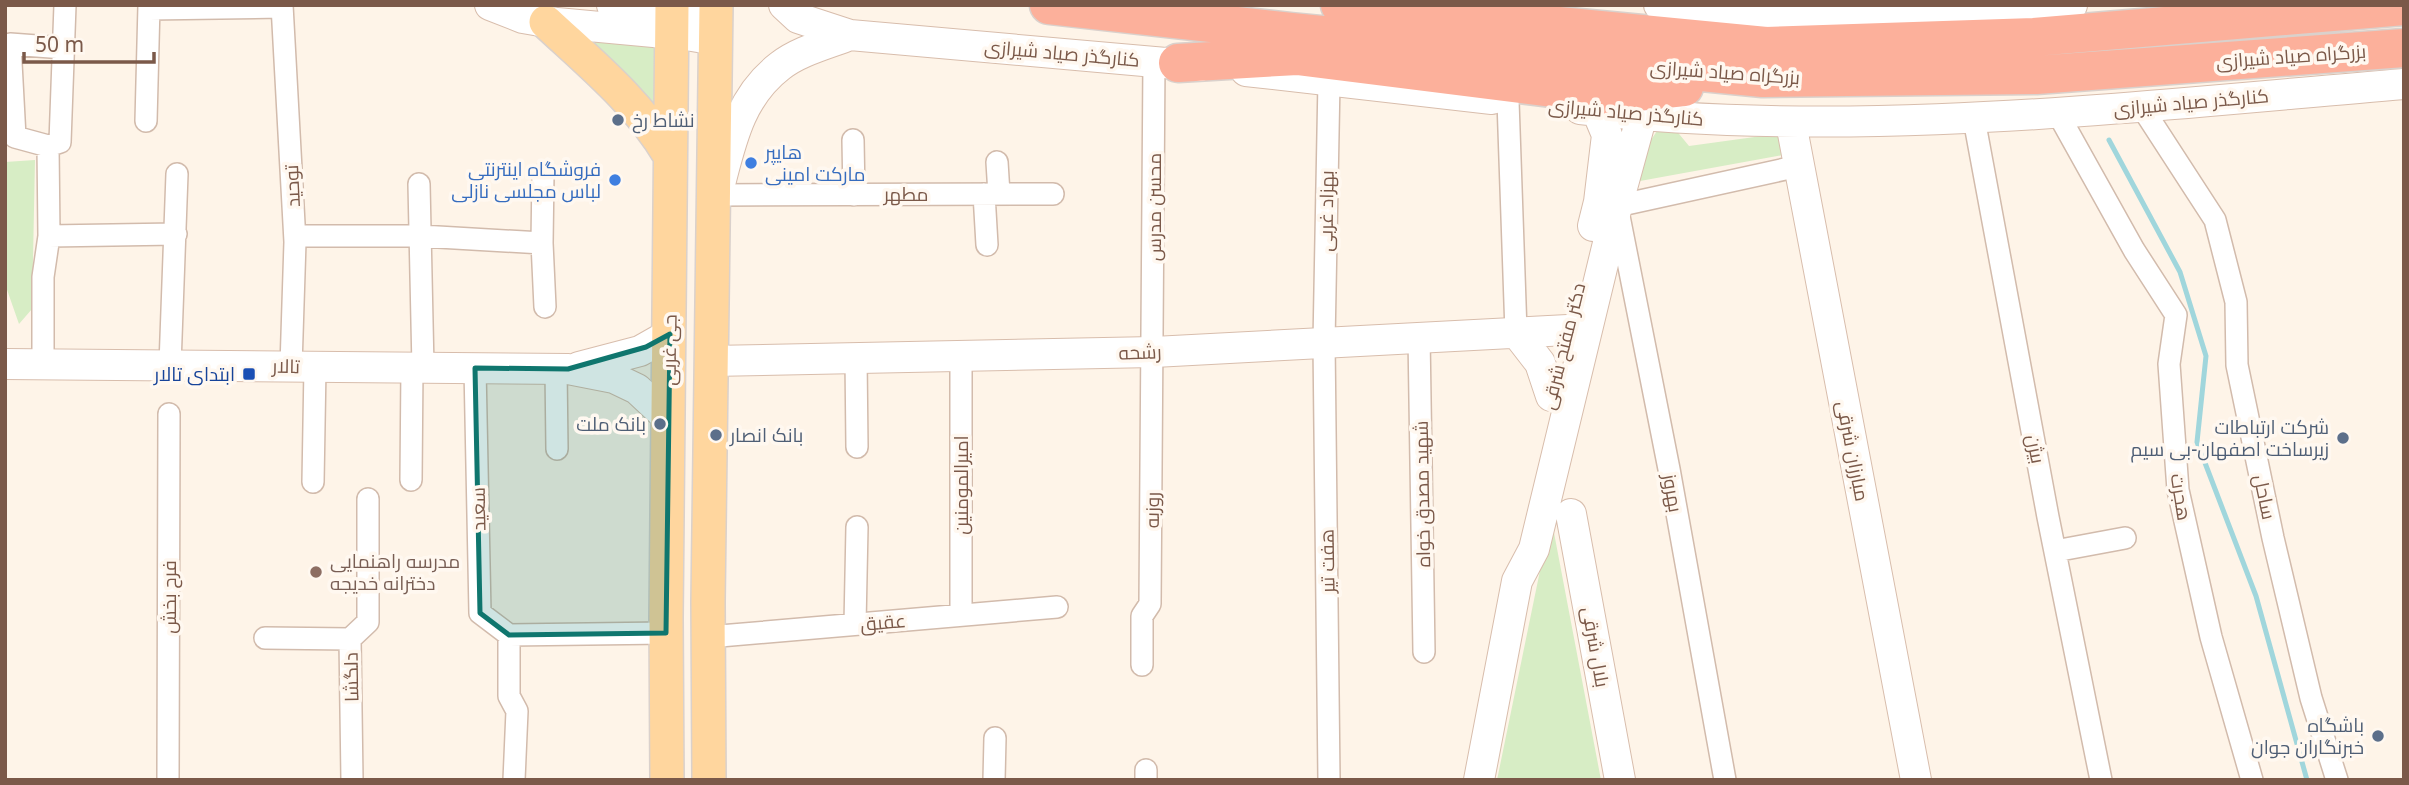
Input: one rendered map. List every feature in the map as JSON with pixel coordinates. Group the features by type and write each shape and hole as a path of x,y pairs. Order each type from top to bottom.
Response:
{"highway":[{"name":"بزرگراه صیاد شیرازی","path":"1048,5 1304,33 1766,37 2034,37 2391,6"},
{"name":"بزرگراه صیاد شیرازی","path":"1340,5 1766,37 2036,75 2397,49"},
{"path":"1508,5 1766,37"},
{"path":"1166,62 1297,56 1608,95 1766,37"}],"main road":[{"name":"جی غربی","path":"667,780 672,16"},
{"path":"709,780 708,636 716,17"},
{"path":"546,22 638,110 669,154"}],"street":[{"path":"64,48 10,44 15,137 48,146 60,142 64,48 65,5"},
{"path":"491,5 523,18 546,22 672,16 716,17"},
{"path":"612,5 672,16"},
{"path":"1659,5 1766,37 1996,8 2070,5"},
{"path":"146,121 149,7 282,6"},
{"name":"توحید","path":"282,6 303,366 313,481"},
{"path":"791,12 850,35"},
{"path":"715,202 734,128 750,96 780,66 810,50 850,35"},
{"name":"کنارگذر صیاد شیرازی","path":"850,35 1166,62 1597,111 1791,123 1974,118 2404,84"},
{"name":"محسن مدرس","path":"1154,352 1166,62"},
{"name":"بهزاد غربی","path":"1324,342 1329,81"},
{"path":"1508,101 1516,332 1540,363 1551,396"},
{"name":"ساحل","path":"2141,106 2216,220 2236,302 2237,365 2273,538 2311,698 2337,780"},
{"name":"دکتر مفتح شرقی","path":"1597,111 1606,135 1608,204"},
{"name":"هجرت","path":"2057,112 2134,250 2176,316 2169,364 2178,490 2211,637 2252,780"},
{"name":"دکتر مفتح شرقی","path":"1479,780 1517,580 1534,549 1577,330 1608,204 1642,115"},
{"name":"بیژن","path":"1974,118 2101,780"},
{"name":"مبارزان شرقی","path":"1791,123 1916,780"},
{"path":"853,140 854,195"},
{"path":"43,364 43,277 49,236 48,146"},
{"path":"987,244 997,163"},
{"path":"1608,204 1799,166"},
{"path":"170,365 177,174"},
{"path":"542,174 545,307"},
{"path":"411,480 421,236 419,184"},
{"name":"مطهر","path":"715,202 854,195 1053,194"},
{"name":"بهروز","path":"1608,204 1669,469 1725,780"},
{"path":"49,236 176,234"},
{"path":"295,236 421,236 542,243"},
{"name":"رشحه","path":"711,361 1154,352 1419,336 1577,330"},
{"name":"دکتر مفتح شرقی","path":"1517,580 1512,550 1551,396 1577,330"},
{"path":"562,369 640,351 670,334"},
{"name":"شهید مصدق خواه","path":"1419,336 1424,652"},
{"name":"هفت تیر","path":"1324,342 1329,780"},
{"name":"روزبه","path":"1142,665 1142,616 1150,604 1154,352"},
{"name":"امیرالمومنین","path":"961,356 961,615"},
{"path":"856,358 857,447"},
{"name":"تالار","path":"5,364 562,369"},
{"name":"سعید","path":"475,368 480,613 509,635"},
{"path":"562,369 614,378 637,389 668,418"},
{"path":"557,449 562,369"},
{"name":"فرح بخش","path":"168,780 169,414"},
{"name":"دلگشا","path":"352,780 350,639 368,622 368,499"},
{"name":"بلال شرقی","path":"1571,514 1620,780"},
{"path":"855,624 857,527"},
{"path":"2055,551 2125,537"},
{"name":"عقیق","path":"708,636 1057,607"},
{"path":"514,780 517,711 509,696 509,635 666,633"},
{"path":"265,638 350,639"},
{"path":"994,780 995,738"}],"highlighted area":[{"path":"670,334 666,633 509,635 480,613 475,368 568,369 646,347"}],"green space":[{"path":"573,37 656,44 653,115"},
{"path":"1675,129 1689,146 1783,133 1783,155 1640,181 1643,152 1657,131"},
{"path":"35,160 32,309 19,324 5,284 5,162"},
{"path":"1551,517 1601,780 1497,780"}],"waterway":[{"path":"2109,140 2180,272 2206,356 2197,442 2256,596 2307,780"}],"place":[{"name":"نشاط رخ","path":"618,120"},
{"name":"هایپر مارکت امینی","path":"751,163"},
{"name":"فروشگاه اینترنتی لباس مجلسی نازلی","path":"615,180"},
{"name":"ابتدای تالار","path":"249,374"},
{"name":"بانک ملت","path":"660,424"},
{"name":"بانک انصار","path":"716,435"},
{"name":"شرکت ارتباطات زیرساخت اصفهان-بی سیم","path":"2343,438"},
{"name":"مدرسه راهنمایی دخترانه خدیجه","path":"316,572"},
{"name":"باشگاه خبرنگاران جوان","path":"2378,736"}]}
